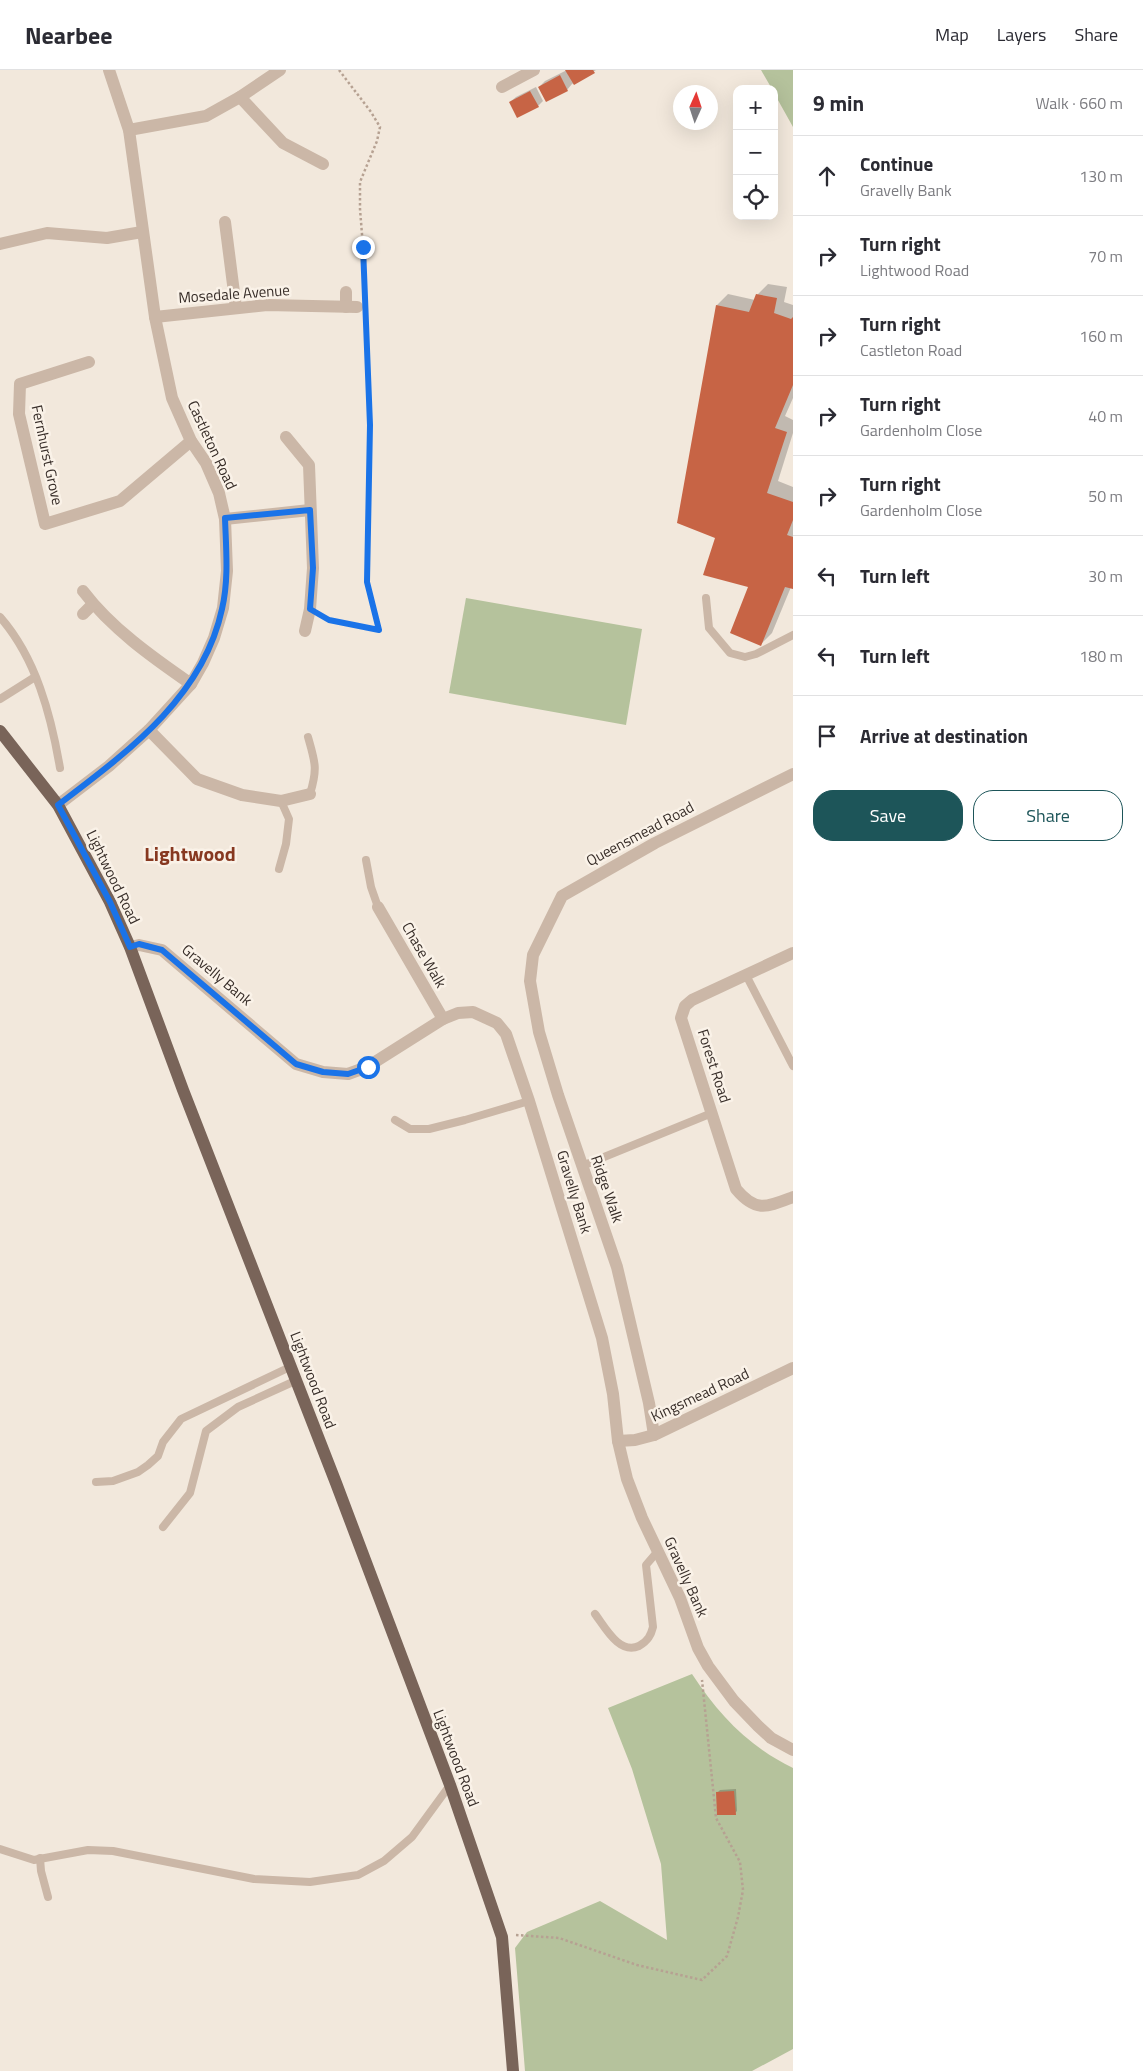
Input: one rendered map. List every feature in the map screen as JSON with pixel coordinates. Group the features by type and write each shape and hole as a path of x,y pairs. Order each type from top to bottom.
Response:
{"main road":[{"name":"Lightwood Road","path":"0,731 58,805 110,902 130,947 295,1381 336,1483 450,1785 502,1937 513,2071"}],"street":[{"name":"Castleton Road","path":"58,805 109,766 150,730 191,684 214,638 223,608 227,571 225,518 219,493 206,463 191,441 172,398 155,317 129,130 109,70"},
{"path":"129,130 206,116 240,97 280,70"},
{"path":"502,87 534,70"},
{"path":"240,97 282,143 323,164"},
{"path":"225,222 236,308"},
{"path":"0,244 47,233 107,238 142,232"},
{"path":"346,292 358,308"},
{"name":"Mosedale Avenue","path":"155,317 267,305 358,308"},
{"name":"Fernhurst Grove","path":"89,362 20,384 20,414 46,524 120,501 191,441"},
{"path":"286,437 310,465 313,568 310,609 304,631"},
{"path":"225,518 310,510"},
{"path":"83,591 93,604 152,657 191,684"},
{"path":"83,614 93,604"},
{"path":"150,730 197,779 242,796 281,801 310,794"},
{"name":"Queensmead Road","path":"533,955 562,896 655,843 793,774"},
{"name":"Chase Walk","path":"378,907 443,1019"},
{"name":"Gravelly Bank","path":"130,947 139,944 162,950 296,1064 323,1072 348,1074 368,1067 443,1019 458,1013 472,1012 497,1023 506,1034 529,1101 602,1338 613,1394 618,1440 627,1479 642,1518 680,1598 708,1666 740,1708 771,1738 793,1750"},
{"name":"Forest Road","path":"793,953 692,1000 682,1012 681,1018 736,1189 744,1199 760,1207 771,1206 793,1197"},
{"name":"Ridge Walk","path":"533,955 530,981 539,1032 558,1095 617,1267 649,1404 654,1435"},
{"name":"Kingsmead Road","path":"618,1440 635,1440 654,1435 793,1368"}],"lane":[{"path":"706,598 709,628 730,653 745,657 756,654 793,635"},
{"path":"0,617 20,645 35,677 54,735 60,768"},
{"path":"0,699 35,677"},
{"path":"308,737 316,766 310,794"},
{"path":"279,869 286,844 289,819 281,801"},
{"path":"366,860 371,887 378,907"},
{"path":"746,975 793,1066"},
{"path":"395,1120 410,1129 429,1129 529,1101"},
{"path":"582,1166 712,1113"},
{"path":"96,1482 113,1481 143,1468 158,1456 163,1442 181,1419 290,1367"},
{"path":"162,1527 190,1493 206,1431 238,1407 295,1381"},
{"path":"595,1614 614,1639 623,1647 634,1648 643,1644 650,1636 653,1627 646,1565 658,1551"},
{"path":"0,1849 34,1860 88,1850 105,1850 254,1879 310,1882 358,1875 384,1860 412,1837 450,1785"},
{"path":"40,1858 41,1871 48,1897"}],"path":[{"path":"310,609 329,620 379,630 367,582 370,425 358,308 363,247 360,182 377,141 380,127 371,112 338,70"},
{"path":"502,1937 517,1935 559,1938 636,1964 702,1980 726,1956 738,1917 743,1890 740,1862 716,1818 702,1688 704,1658"}],"green space":[{"path":"761,70 793,70 793,127 778,100 778,85 770,85"},
{"path":"466,598 642,629 626,725 449,693"},
{"path":"692,1674 713,1703 736,1728 762,1750 793,1768 793,2049 752,2071 525,2071 515,1948 527,1932 600,1901 667,1940 661,1864 632,1769 608,1708"}],"building":[{"path":"565,70 593,70 595,73 574,85"},
{"path":"560,75 568,91 546,102 538,87"},
{"path":"530,91 539,107 517,118 509,102"},
{"path":"756,294 777,298 774,313 791,319 793,317 793,385 775,428 787,432 767,493 793,502 793,520 787,535 793,537 793,589 785,587 761,646 730,633 748,587 703,575 715,538 677,523 716,305 749,312"},
{"path":"734,1791 736,1815 717,1815 716,1792"}],"district":[{"name":"Lightwood","path":"190,854"}],"route":[{"path":"363,247 370,425 367,582 379,630 329,620 310,609 313,568 310,510 225,518 227,571 223,608 214,638 191,684 150,730 109,766 58,805 110,902 130,947 139,944 151,946 171,956 296,1064 323,1072 348,1074 368,1067"}]}
